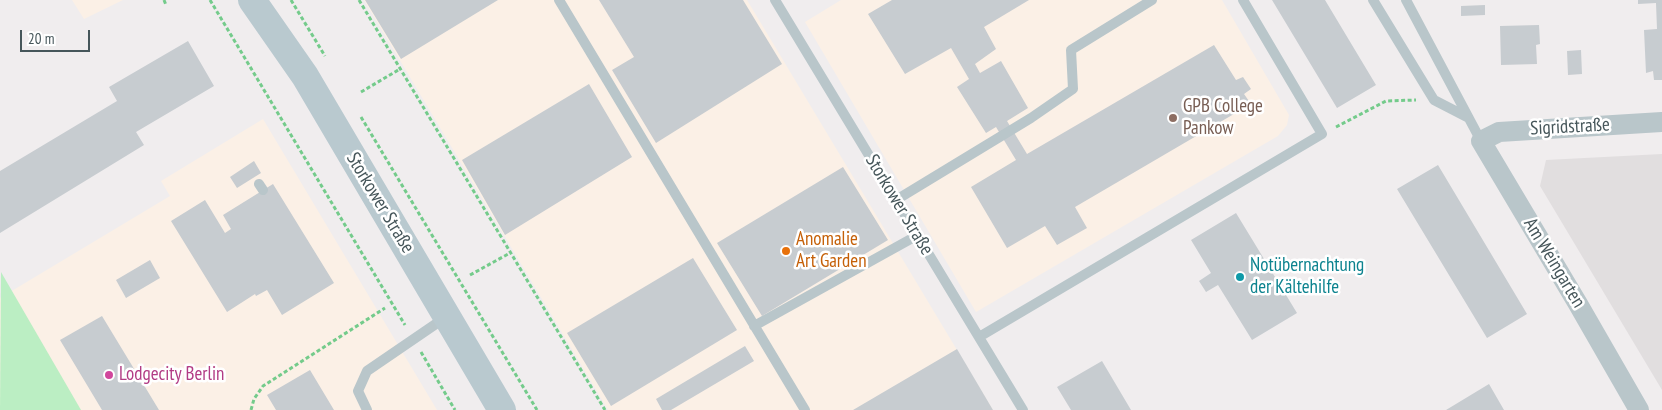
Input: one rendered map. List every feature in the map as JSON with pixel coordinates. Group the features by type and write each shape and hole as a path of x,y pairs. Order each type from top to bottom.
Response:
{"main road":[{"name":"Storkower Straße","path":"252,0 305,76 502,410"}],"street":[{"name":"Sigridstraße","path":"1481,141 1499,132 1662,122"},
{"name":"Am Weingarten","path":"1481,141 1639,410"}],"lane":[{"path":"559,0 805,410"},
{"name":"Storkower Straße","path":"775,0 1023,410"},
{"path":"896,200 1031,118 1073,89 1071,50 1152,0"},
{"path":"979,337 1322,134 1243,0"},
{"path":"1372,0 1434,100 1467,117"},
{"name":"Am Weingarten","path":"1406,0 1481,141"},
{"path":"754,326 918,235"},
{"path":"367,410 358,390 367,372 447,317"}],"path":[{"path":"164,0 166,5"},
{"path":"210,0 406,328"},
{"path":"291,0 327,60"},
{"path":"359,0 604,410"},
{"path":"361,92 400,69"},
{"path":"1322,134 1386,101 1434,100"},
{"path":"358,111 538,410"},
{"path":"470,276 510,253"},
{"path":"251,410 254,400 263,386 385,308"},
{"path":"419,349 455,410"}],"shaded area":[{"path":"72,0 123,0 84,19"},
{"path":"364,0 747,0 993,410 608,410"},
{"path":"841,0 1222,0 1289,115 1287,125 1278,136 976,312 805,22"},
{"path":"263,119 437,410 0,410 0,298 170,196 161,181"},
{"path":"1662,154 1662,390 1540,186 1546,160"}],"green space":[{"path":"1,272 81,410 0,410"}],"building":[{"path":"365,0 498,0 401,59"},
{"path":"599,0 743,0 782,64 656,143 612,70 634,57"},
{"path":"892,0 1029,0 984,27 996,49 975,64 980,73 1001,61 1028,108 1007,121 1027,154 1214,45 1236,80 1243,77 1251,89 1244,94 1251,104 1075,207 1087,228 1057,245 1045,226 1007,248 971,187 1016,160 996,127 986,133 957,87 969,79 951,48 905,74 868,14"},
{"path":"1272,0 1325,0 1376,85 1337,108"},
{"path":"1638,0 1662,0 1662,80 1654,80 1653,71 1646,73 1644,30 1657,29 1656,3 1638,4"},
{"path":"1485,5 1485,15 1461,16 1461,6"},
{"path":"1539,25 1540,44 1536,45 1537,64 1501,65 1500,26"},
{"path":"188,41 214,86 136,132 144,145 0,233 0,171 117,101 109,87"},
{"path":"1581,50 1582,74 1568,75 1567,51"},
{"path":"589,84 632,157 505,235 462,160"},
{"path":"254,161 261,173 237,188 230,177"},
{"path":"1438,165 1527,314 1487,338 1397,189"},
{"name":"Anomalie Art Garden","path":"843,167 888,240 762,316 717,243"},
{"path":"273,184 334,283 282,315 267,290 256,296 255,294 227,312 171,221 205,200 225,233 231,229 223,215"},
{"name":"Notübernachtung der Kältehilfe","path":"1236,213 1297,313 1252,340 1218,285 1206,292 1199,281 1211,273 1191,240"},
{"path":"693,258 737,330 611,406 567,333"},
{"path":"150,260 160,278 126,298 116,280"},
{"name":"Lodgecity Berlin","path":"102,316 159,410 102,410 60,340"},
{"path":"745,346 754,361 671,410 662,410 656,399"},
{"path":"957,349 993,410 853,410"},
{"path":"1102,361 1131,410 1071,410 1057,387"},
{"path":"310,370 334,410 276,410 267,395"},
{"path":"1489,384 1504,410 1446,410"}],"place":[{"name":"GPB College Pankow","path":"1173,118"},
{"name":"Anomalie Art Garden","path":"786,251"},
{"name":"Notübernachtung der Kältehilfe","path":"1240,277"},
{"name":"Lodgecity Berlin","path":"109,375"}]}
